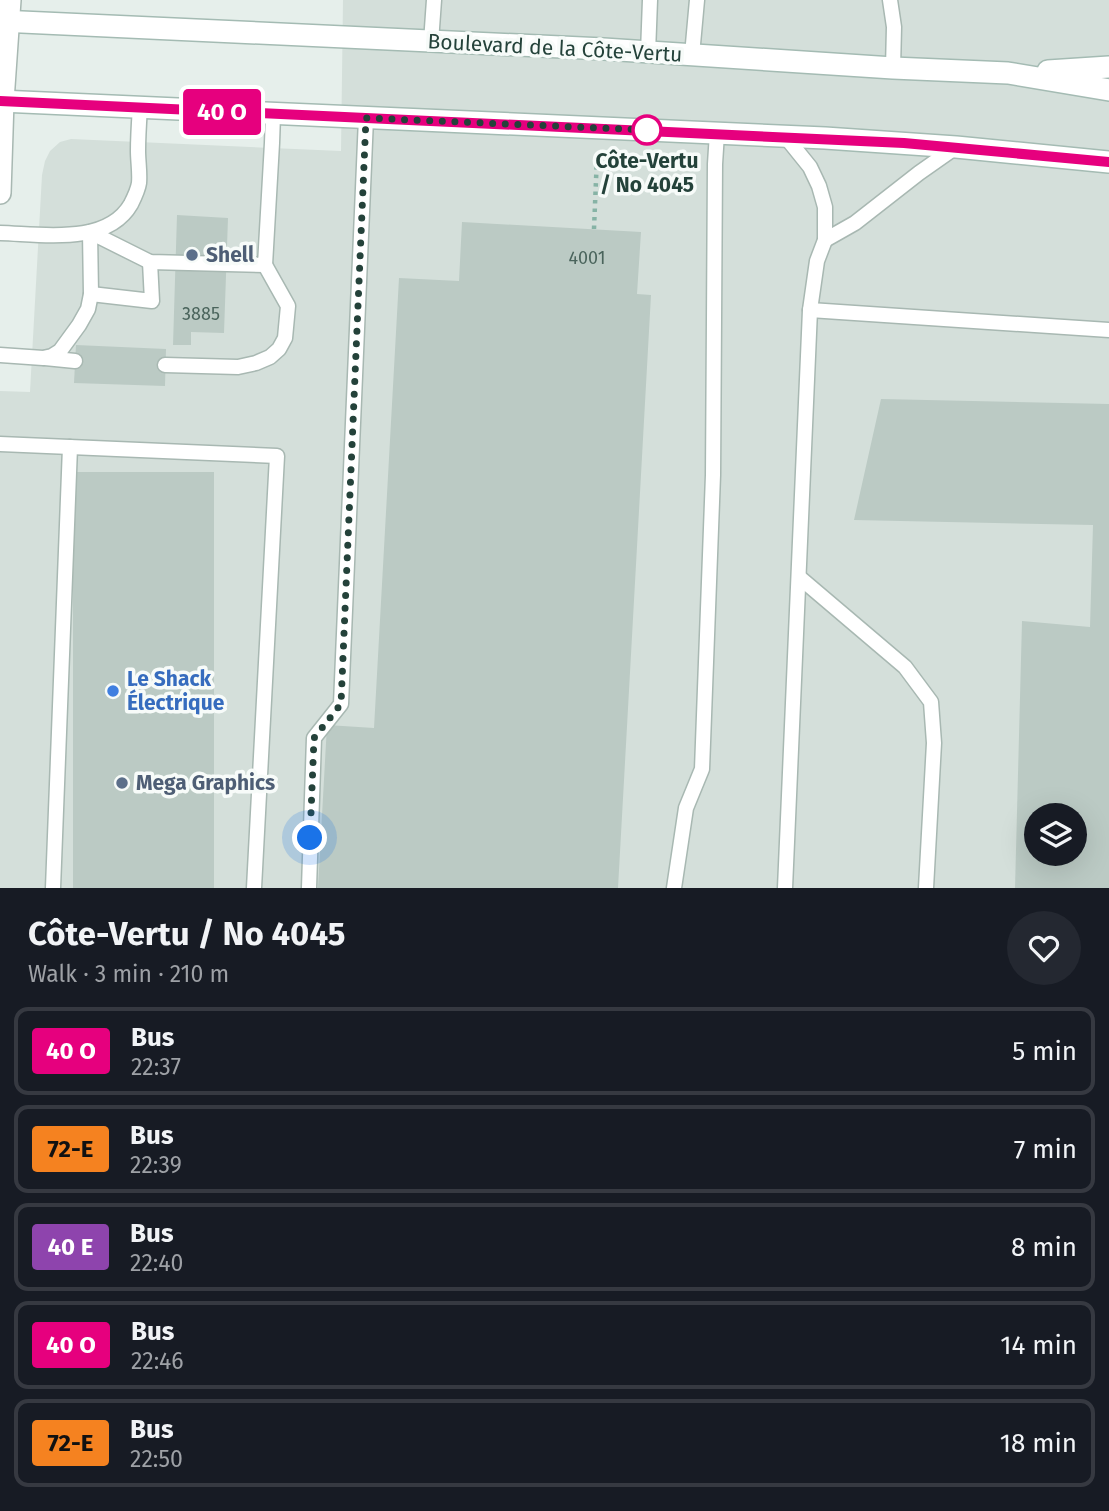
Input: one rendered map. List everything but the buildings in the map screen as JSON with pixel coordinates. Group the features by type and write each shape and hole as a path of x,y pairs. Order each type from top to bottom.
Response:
{"main road":[{"name":"Boulevard de la Côte-Vertu","path":"6,14 1007,73 1109,90"},
{"path":"0,193 6,14"},
{"path":"1007,73 1109,67"},
{"path":"2,101 785,136 956,147 1109,162"}],"lane":[{"path":"431,41 434,0"},
{"path":"648,53 650,0"},
{"path":"692,55 697,0"},
{"path":"890,0 894,27 893,68"},
{"path":"0,233 61,235 90,232 114,222 127,212 139,185 139,107"},
{"path":"165,365 238,367 256,363 270,357 279,349 285,338 288,306 265,265 273,115"},
{"path":"309,888 314,738 341,704 366,118"},
{"path":"674,888 686,808 702,769 713,475 717,133"},
{"path":"785,136 810,167 825,207 825,240 817,261 810,310 785,888"},
{"path":"825,240 855,223 956,147"},
{"path":"90,232 150,262 265,265"},
{"path":"43,358 60,351 88,309 91,294 90,232"},
{"path":"91,294 152,301 150,262"},
{"path":"810,310 1109,330"},
{"path":"0,355 75,361"},
{"path":"0,444 276,457 254,888"},
{"path":"53,888 70,447"},
{"path":"799,576 905,667 931,702 934,743 926,888"}],"path":[{"path":"594,229 597,156"}],"shaded area":[{"path":"343,0 1109,0 1109,888 0,888 0,391 30,392 42,175 50,151 60,142 71,139 341,151"}],"bus line":[{"path":"0,101 904,143 1109,162"}],"place":[{"name":"Côte-Vertu / No 4045","path":"647,130"},
{"name":"Shell","path":"192,255"},
{"name":"Le Shack Électrique","path":"113,691"},
{"name":"Mega Graphics","path":"122,783"}],"route":[{"path":"310,838 314,738 341,704 366,118 647,130"}]}
